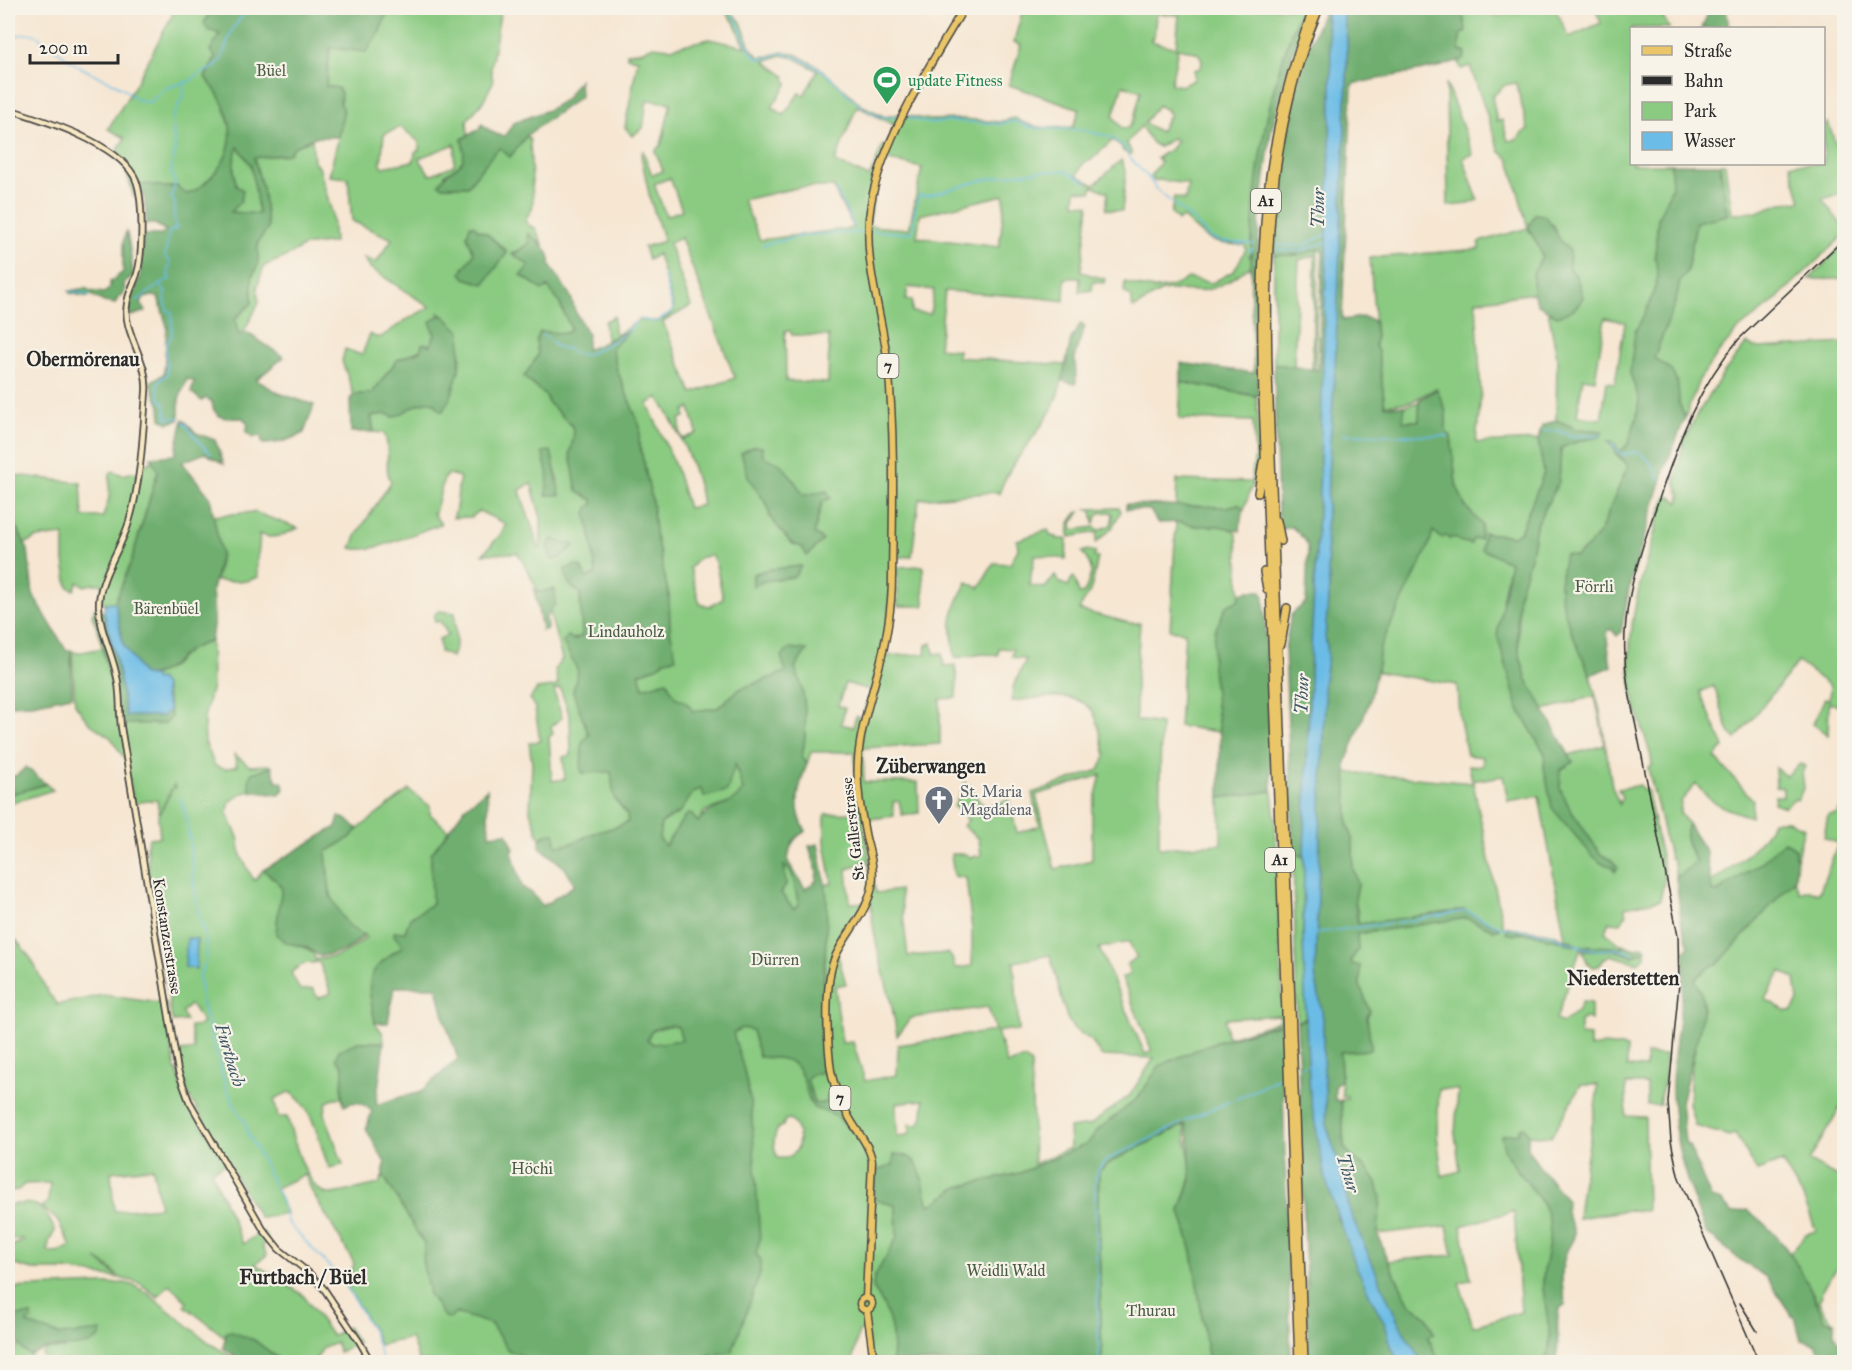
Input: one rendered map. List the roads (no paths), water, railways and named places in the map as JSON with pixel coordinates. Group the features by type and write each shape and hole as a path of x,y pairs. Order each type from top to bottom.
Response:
{"highway":[{"name":"A1","path":"1299,1362 1279,682 1262,264 1269,177 1283,100 1296,55 1315,11"},
{"name":"A1","path":"1258,493 1263,462 1266,400"},
{"name":"A1","path":"1264,429 1304,1362"},
{"name":"A1","path":"1272,482 1281,542"},
{"name":"A1","path":"1264,572 1272,633"},
{"name":"A1","path":"1279,682 1281,646 1287,608"}],"main road":[{"name":"St. Gallerstrasse","path":"873,1362 867,1310 862,1309 860,1305 862,1299 866,1298 872,1161 868,1149 843,1105 831,1073 828,992 834,959 866,904 872,886 872,865 858,791 858,761 862,727 888,632 892,595 889,386 885,342 870,264 868,231 875,186 904,116 964,8"},
{"name":"Konstanzerstrasse","path":"8,109 76,134 122,161 137,181 141,201 139,264 127,301 126,312 147,383 135,497 130,521 103,584 100,611 118,683 126,761 179,1076 189,1101 263,1229 279,1249 321,1285 371,1362"}],"water":[{"path":"1325,8 1342,8 1347,40 1347,77 1335,370 1328,475 1326,534 1329,585 1325,638 1327,663 1323,683 1325,699 1315,974 1323,1018 1327,1127 1341,1170 1350,1212 1389,1302 1422,1362 1401,1362 1392,1349 1385,1324 1354,1261 1325,1178 1310,1094 1303,939 1304,857 1319,494 1331,111 1331,54"},
{"path":"115,602 123,644 143,675 153,676 155,680 159,679 165,686 165,696 170,710 162,716 126,716 117,664 104,613 105,603"},
{"path":"187,938 197,939 196,969 185,967"}],"waterway":[{"path":"8,38 34,34 78,66 123,88 136,99 150,102 166,88 190,81 215,67 220,62 232,30 248,8"},
{"path":"726,8 738,23 750,50 758,58 767,58 780,53 795,57 823,71 867,110 888,118 899,116"},
{"path":"180,418 167,418 164,402 160,400 158,383 167,375 166,344 172,335 172,312 167,310 165,297 167,293 161,285 166,280 171,280 168,275 170,261 165,257 169,232 177,228 174,220 175,203 171,197 175,183 171,173 175,151 172,119 184,94 185,84"},
{"path":"906,117 927,123 953,121 1001,124 1013,121 1034,128 1081,130 1111,137 1126,149 1128,155"},
{"path":"1129,157 1158,191 1193,220 1210,238 1222,242 1254,244"},
{"path":"1007,175 1066,171 1087,182"},
{"path":"872,231 913,232 919,195 927,196 1004,176"},
{"path":"836,189 855,228"},
{"path":"763,245 806,235 868,232"},
{"name":"Thur","path":"1277,245 1302,246 1327,234"},
{"path":"1277,250 1301,251 1326,242"},
{"path":"1249,251 1253,249"},
{"path":"640,319 657,322 673,310 663,273"},
{"path":"137,301 160,284"},
{"path":"70,291 90,295"},
{"path":"542,334 557,347 586,355 619,338 636,321"},
{"path":"184,422 211,454"},
{"path":"1543,431 1560,431 1571,436 1601,435"},
{"path":"1342,434 1448,436"},
{"path":"1610,443 1623,455 1634,452 1642,454 1655,470"},
{"path":"1656,473 1660,479"},
{"name":"Furtbach","path":"180,798 189,835 194,887 206,945 206,960"},
{"path":"1395,923 1466,911 1501,927 1550,934 1580,947 1596,950 1617,949 1633,953"},
{"path":"1315,933 1391,923"},
{"name":"Furtbach","path":"205,963 199,977 202,1004 227,1090 257,1150"},
{"path":"1301,1067 1309,1064"},
{"path":"1185,1121 1258,1089 1285,1074"},
{"path":"1099,1362 1095,1185 1097,1173 1102,1164 1109,1159 1182,1123"},
{"name":"Furtbach","path":"258,1152 282,1201 287,1222 343,1281"},
{"name":"Furtbach","path":"344,1282 373,1332 383,1362"}],"railway":[{"path":"1759,1362 1678,1175 1671,1141 1668,1102 1679,983 1678,936 1628,687 1625,637 1631,590 1644,544 1675,453 1701,394 1739,339 1844,239"},
{"path":"1740,1303 1757,1331"}],"place":[{"name":"update Fitness","path":"887,106"},
{"name":"St. Maria Magdalena","path":"939,826"}],"district":[{"name":"Obermörenau","path":"83,359"},
{"name":"Züberwangen","path":"931,766"},
{"name":"Niederstetten","path":"1623,978"},
{"name":"Furtbach / Büel","path":"303,1277"}],"park label":[{"name":"Büel","path":"271,70"},
{"name":"Förrli","path":"1594,586"},
{"name":"Bärenbüel","path":"166,608"},
{"name":"Lindauholz","path":"626,631"},
{"name":"Dürren","path":"775,959"},
{"name":"Höchi","path":"532,1168"},
{"name":"Weidli Wald","path":"1006,1270"},
{"name":"Thurau","path":"1151,1310"}]}
